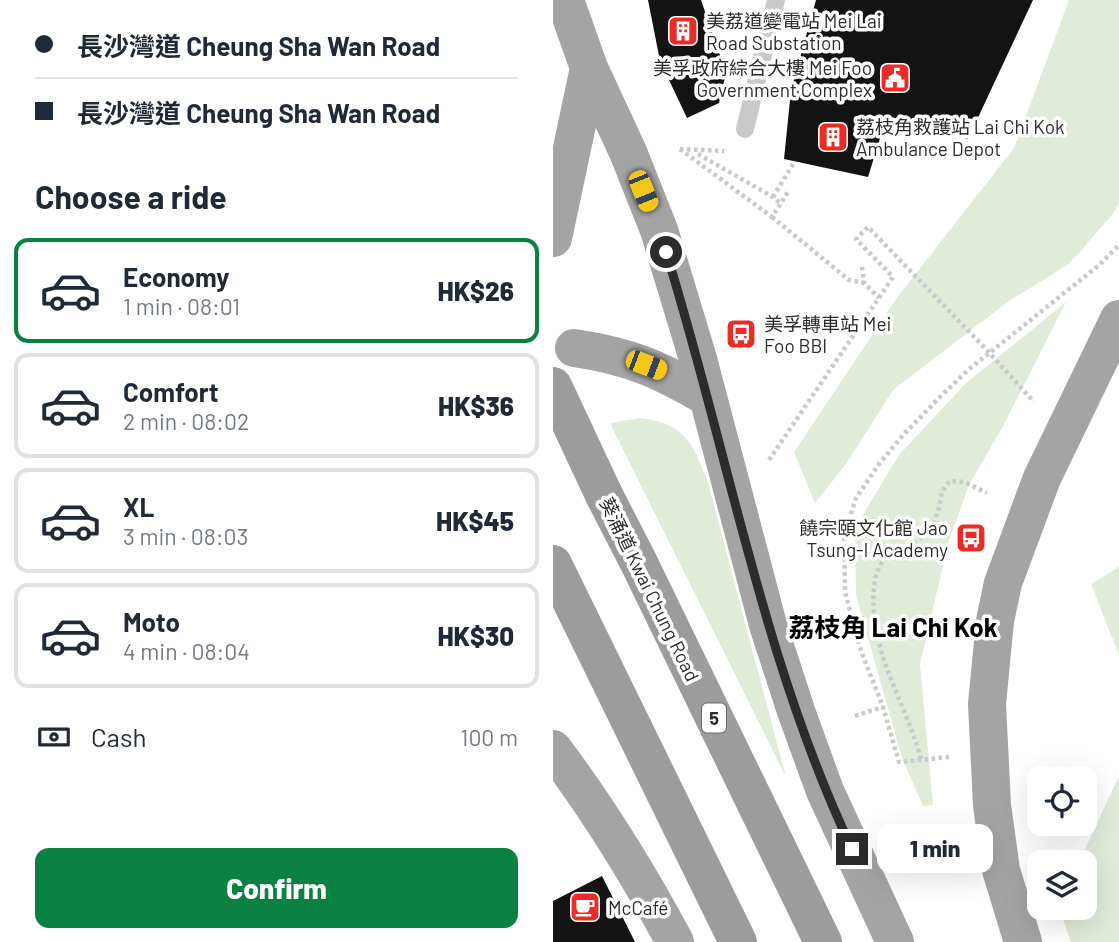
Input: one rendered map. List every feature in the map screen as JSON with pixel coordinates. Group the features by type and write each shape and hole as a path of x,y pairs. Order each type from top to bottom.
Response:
{"highway":[{"name":"葵涌道 Kwai Chung Road","path":"553,386 823,942"},
{"path":"553,564 738,942"}],"main road":[{"path":"565,0 589,68 628,152 659,230 768,625 796,711 825,791 895,942"},
{"path":"553,44 589,68"},
{"path":"553,238 589,68"},
{"path":"1023,942 1001,870 992,804 987,704 995,621 1003,583 1042,478 1119,318"},
{"path":"574,348 628,358 664,372 707,397"},
{"path":"553,749 628,858 675,942"}],"lane":[{"path":"745,129 776,0"}],"path":[{"path":"725,151 680,149 772,217 849,280 864,282"},
{"path":"698,154 773,197 781,204 788,192 772,217"},
{"path":"773,197 795,161"},
{"path":"762,471 893,276 856,239 868,227 990,353 1041,411"},
{"path":"953,756 899,762 883,707 861,651 845,592 844,535 856,498 904,433 941,396 990,353 1098,267 1119,245"},
{"path":"862,267 864,282 879,298"},
{"path":"921,759 916,739 882,659 875,616 875,579 885,555 900,551 924,537 933,525 940,494 950,481 964,482 987,493"},
{"path":"855,716 883,707"}],"green space":[{"path":"1069,0 1119,0 1119,203 1112,215 1069,264 1009,301 893,390 846,464 815,503 794,452 896,299 1014,148"},
{"path":"1066,302 1003,426 969,485 949,540 920,664 933,805 923,806 902,758 856,595 855,528 899,455 966,383"},
{"path":"640,418 668,425 678,431 692,446 703,469 786,777 610,423"},
{"path":"1119,567 1119,655 1091,584"},
{"path":"1119,776 1119,942 1071,942 1063,920 1097,920 1097,850 1084,850 1091,836 1097,836 1097,823"}],"building":[{"name":"美荔道變電站 Mei Lai Road Substation","path":"648,0 701,0 726,73 719,103 687,118 660,61"},
{"name":"美孚政府綜合大樓 Mei Foo Government Complex","path":"816,0 1033,0 968,139 887,116 868,177 784,159 791,90"},
{"name":"McCafé","path":"602,876 635,942 553,942 553,901"}],"place":[{"name":"美荔道變電站 Mei Lai Road Substation","path":"683,31"},
{"name":"美孚政府綜合大樓 Mei Foo Government Complex","path":"895,78"},
{"name":"荔枝角救護站 Lai Chi Kok Ambulance Depot","path":"833,137"},
{"name":"美孚轉車站 Mei Foo BBI","path":"741,334"},
{"name":"饒宗頤文化館 Jao Tsung-I Academy","path":"971,538"},
{"name":"McCafé","path":"585,907"}],"district":[{"name":"荔枝角 Lai Chi Kok","path":"893,626"}],"route":[{"path":"666,252 698,359 768,625 825,791 852,849"}]}
